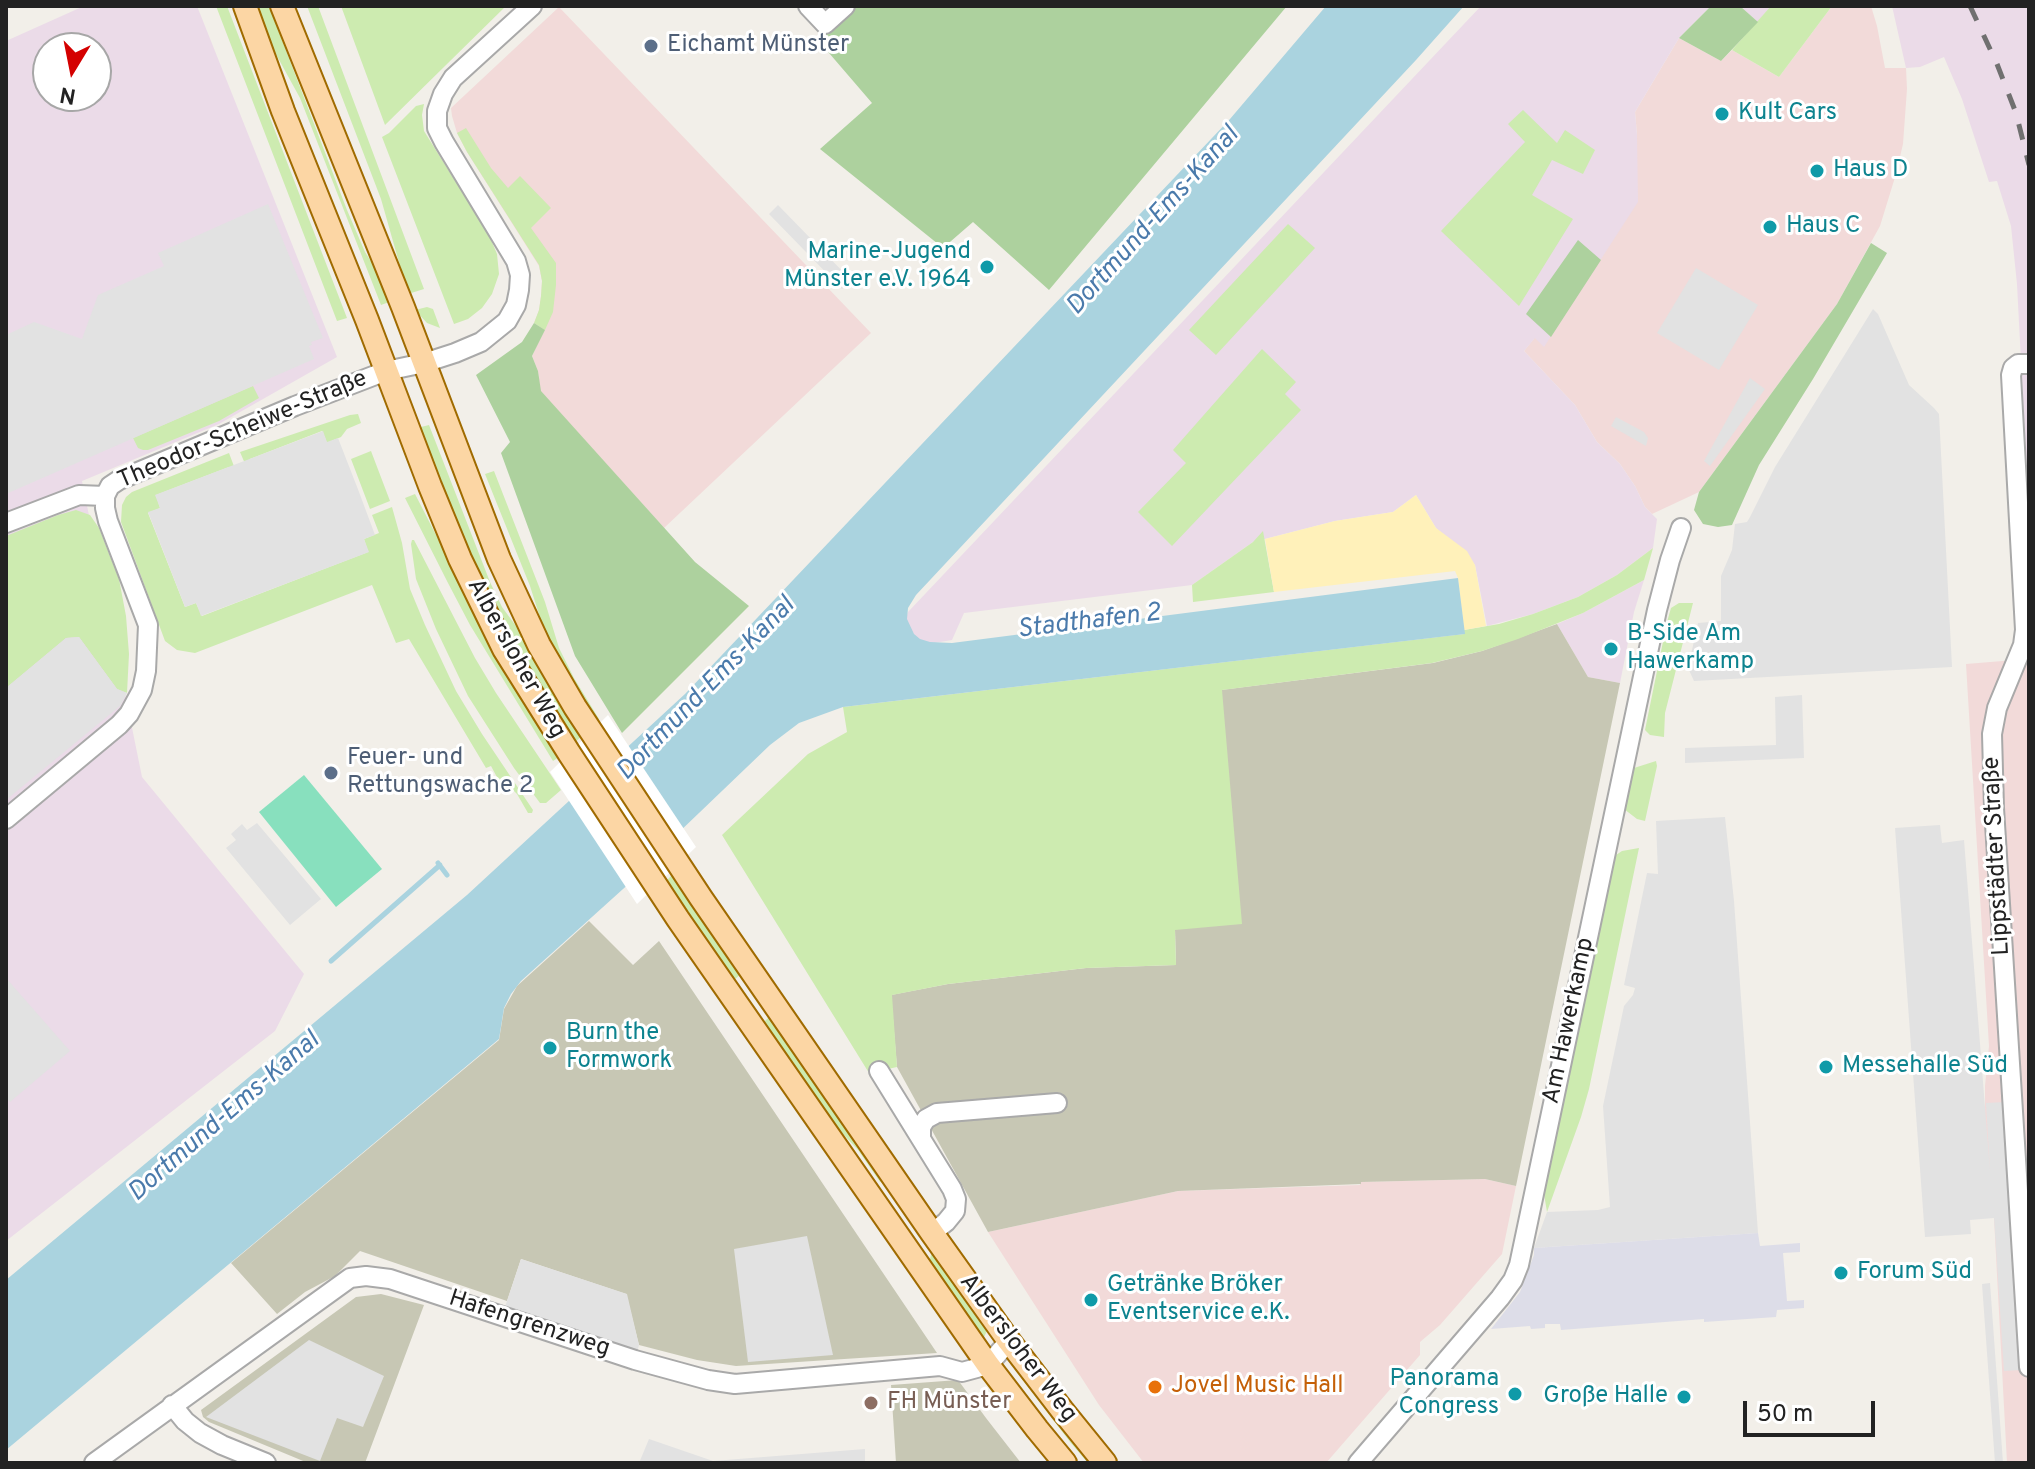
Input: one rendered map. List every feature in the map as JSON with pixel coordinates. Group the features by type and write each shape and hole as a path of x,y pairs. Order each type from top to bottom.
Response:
{"main road":[{"name":"Albersloher Weg","path":"245,6 430,486 460,559 504,649 656,885 906,1249 988,1365 1065,1463"},
{"name":"Albersloher Weg","path":"282,6 499,559 539,645 591,732 678,864 932,1233 1009,1341 1105,1463"},
{"path":"906,1249 932,1233"}],"street":[{"name":"Theodor-Scheiwe-Straße","path":"6,819 119,725 142,690 148,625 108,521 105,496 110,486 295,406 386,371 424,363 481,342 507,321 516,305 519,290 520,275 516,261 444,142 437,128 437,111 453,78 532,6"},
{"path":"808,6 825,24 845,6"},
{"name":"Lippstädter Straße","path":"2029,364 2018,364 2011,375 2025,630 2023,645 1993,722 1992,751 2029,1367"},
{"name":"Theodor-Scheiwe-Straße","path":"6,523 79,495 105,496"},
{"name":"Am Hawerkamp","path":"1358,1463 1500,1298 1519,1265 1657,610 1681,528"},
{"path":"879,1071 956,1199 955,1211 932,1233"},
{"path":"921,1138 921,1127 926,1119 937,1113 1057,1103"},
{"name":"Hafengrenzweg","path":"94,1463 350,1278 366,1276 390,1279 635,1360 708,1380 735,1384 940,1366 962,1372 988,1365"},
{"path":"988,1365 1009,1341"},
{"path":"172,1405 200,1433 266,1463"}],"shaded area":[{"path":"84,6 197,6 337,357 219,424 82,481 142,777 304,974 275,1031 6,1241 6,41"},
{"path":"1481,6 1711,6 1679,38 1635,112 1638,202 1544,347 1535,338 1524,351 1575,405 1597,442 1620,464 1645,507 1657,519 1653,548 1617,575 1578,597 1533,614 1487,626 1475,565 1436,528 1416,495 1393,512 1335,521 1253,542 1192,585 964,613 952,640 928,644 918,642 905,620 908,612"},
{"path":"1740,6 1771,6 1758,22"},
{"path":"1832,6 1871,6 1885,68 1906,68 1903,144 1880,226 1837,304 1699,492 1652,514 1620,464 1597,442 1575,405 1524,351 1535,337 1544,346 1637,135 1635,112 1679,38 1721,61 1732,50 1779,77"},
{"path":"1892,6 2029,6 2029,516 2011,226 1997,181 1989,182 1962,99 1944,57 1920,67 1906,68"},
{"path":"559,7 871,333 664,528 540,391 538,371 532,356 544,330 534,323 541,296 539,266 467,152 452,116 451,108"},
{"path":"268,204 323,338 311,342 309,346 314,359 6,494 6,335 34,322 82,339 98,295 164,266 158,253"},
{"path":"778,205 851,280 842,289 769,214"},
{"path":"1696,268 1758,305 1719,370 1657,333"},
{"path":"1873,309 1909,385 1939,414 1952,667 1694,681 1688,668 1698,623 1721,621 1721,576 1732,550 1735,524 1747,522 1775,467"},
{"path":"1750,378 1765,389 1710,466 1704,461"},
{"path":"1616,417 1644,432 1648,438 1646,446 1611,426"},
{"path":"323,431 327,442 338,438 359,492 375,535 364,539 369,552 201,616 196,603 185,607 148,512 160,508 155,495"},
{"path":"1644,580 1634,612 1620,683 1588,677 1557,624"},
{"path":"1557,624 1588,677 1620,683 1516,1186 1485,1179 1178,1191 988,1232 897,1067 891,995 948,984 1086,968 1176,965 1175,930 1221,690 1433,663 1482,651"},
{"path":"79,637 117,689 127,693 120,706 6,800 6,688 66,638"},
{"path":"2027,659 2029,1463 2007,1463 1994,1218 1985,1124 1989,1046 1966,664"},
{"path":"1802,695 1804,758 1685,763 1685,748 1776,745 1775,697"},
{"path":"1725,817 1758,1233 1534,1248 1547,1212 1610,1207 1603,1106 1624,1006 1635,988 1624,985 1647,873 1658,874 1656,821"},
{"path":"257,823 321,899 290,925 226,848 236,840 231,834 242,824 247,830"},
{"path":"1940,825 1942,843 1964,840 1990,1171 1986,1103 2005,1102 2021,1370 2004,1371 1994,1218 1970,1220 1971,1234 1925,1237 1895,828"},
{"path":"589,921 633,965 659,941 937,1353 736,1366 697,1360 639,1345 626,1294 521,1259 507,1301 360,1251 335,1276 305,1292 277,1314 231,1263 499,1040 504,1009 517,986"},
{"path":"6,978 70,1051 10,1102 6,1098"},
{"path":"1485,1179 1516,1186 1502,1254 1440,1325 1420,1342 1420,1355 1326,1463 1144,1463 1099,1405 988,1232 1178,1191"},
{"path":"1758,1233 1760,1246 1800,1243 1800,1252 1783,1253 1787,1301 1804,1300 1804,1308 1777,1310 1776,1317 1704,1322 1704,1319 1561,1330 1560,1324 1545,1324 1545,1328 1491,1329 1520,1292 1534,1248"},
{"path":"807,1236 833,1355 748,1362 734,1249"},
{"path":"521,1259 627,1294 639,1345 635,1360 502,1316"},
{"path":"1990,1283 2003,1463 1995,1463 1982,1284"},
{"path":"381,1294 424,1305 365,1463 308,1463 203,1417 201,1410 356,1297"},
{"path":"309,1340 384,1376 363,1427 337,1418 320,1461 206,1417"},
{"path":"958,1380 1021,1463 896,1463 891,1385"},
{"path":"649,1439 713,1461 865,1449 865,1463 639,1463"}],"green space":[{"path":"216,6 227,6 347,318 337,321"},
{"path":"257,6 269,6 347,210 365,252 392,301 381,305 300,98 272,47"},
{"path":"307,6 318,6 424,289 408,294 381,199"},
{"path":"341,6 506,6 385,125"},
{"path":"852,6 1287,6 1049,290 973,222 943,248 820,149 872,103 817,39"},
{"path":"1711,6 1740,6 1758,22 1721,61 1679,38"},
{"path":"1771,6 1832,6 1779,77 1732,50"},
{"path":"424,104 424,131 489,235 497,254 499,274 492,294 482,308 468,319 454,324 382,137 416,106"},
{"path":"1523,110 1557,143 1565,130 1595,150 1583,174 1552,160 1532,195 1573,219 1519,306 1441,231 1525,142 1508,124"},
{"path":"466,128 491,168 508,188 520,176 551,208 531,228 556,263 553,312 545,330 534,323 541,296 539,265 467,152 457,133"},
{"path":"1288,224 1315,248 1216,355 1189,330"},
{"path":"1578,240 1601,260 1551,337 1526,314"},
{"path":"1871,243 1887,253 1759,465 1732,525 1718,527 1703,524 1694,510 1699,492 1837,304"},
{"path":"433,309 440,328 427,323 415,310"},
{"path":"534,323 545,330 532,356 541,391 695,562 749,606 622,733 575,656 501,453 510,442 476,375 522,342"},
{"path":"1262,349 1296,382 1285,394 1301,410 1172,546 1138,512 1186,463 1173,450"},
{"path":"253,386 259,398 219,421 148,450 138,448 133,438"},
{"path":"358,414 361,423 347,429 341,437 327,443 322,431 250,459 249,473 240,452 350,415"},
{"path":"429,425 502,607 527,641 582,736 573,744 530,676 476,575 417,428"},
{"path":"371,451 390,501 370,509 351,459"},
{"path":"229,453 238,477 229,467 156,495 160,508 148,513 185,607 196,603 202,616 368,552 364,539 379,533 372,515 392,507 410,589 425,625 456,691 533,810 532,813 528,813 512,789 492,794 488,787 499,781 491,766 486,768 409,639 396,643 372,585 195,653 177,650 165,641 121,522 122,505 132,492"},
{"path":"494,471 545,602 559,648 599,719 595,724 546,636 530,586 485,474"},
{"path":"415,494 513,685 559,757 553,761 448,583 405,498"},
{"path":"76,510 90,515 99,528 119,579 129,654 127,693 117,689 79,637 66,638 6,688 6,536"},
{"path":"1263,531 1274,592 1193,602 1192,585 1253,542"},
{"path":"412,540 475,658 561,790 546,803 540,803 514,768 468,696 416,579"},
{"path":"1653,548 1644,580 1583,613 1482,651 1432,663 1222,690 1242,924 1175,930 1176,965 1086,968 948,984 892,995 897,1067 869,1073 722,835 808,754 847,732 843,707 1464,634 1464,630 1499,624 1578,597 1617,575"},
{"path":"1679,603 1693,603 1665,713 1664,737 1650,735 1645,730 1667,622 1671,608"},
{"path":"1656,761 1645,821 1637,819 1624,809 1632,770"},
{"path":"304,775 382,869 336,907 259,812"},
{"path":"1639,848 1589,1089 1547,1212 1544,1194 1553,1146 1613,864 1616,855 1622,851"},
{"path":"674,873 742,973 732,982 665,882"},
{"path":"770,1016 885,1179 880,1182 858,1150 818,1107 761,1025"},
{"path":"935,1253 986,1323 984,1337 980,1336 933,1270 930,1259"},
{"path":"1015,1364 1095,1463 1088,1463 1070,1442 1013,1367"}],"sand":[{"path":"1416,495 1436,528 1467,551 1475,565 1486,626 1464,630 1455,571 1274,592 1265,539 1335,521 1393,512"}],"water":[{"name":"Dortmund-Ems-Kanal","path":"1326,6 1464,6 916,595 908,608 907,619 920,639 952,643 1458,578 1465,634 843,707 799,723 770,745 652,858 643,871 521,981 504,1008 499,1039 6,1450 6,1280 467,895 685,694 1230,119"}],"pier":[{"path":"608,715 696,847 637,904 550,772"}],"waterway":[{"path":"438,863 447,875"},
{"path":"331,961 440,865"}],"railway":[{"path":"1970,6 2016,113 2029,165"}],"place":[{"name":"Eichamt Münster","path":"651,46"},
{"name":"Kult Cars","path":"1722,114"},
{"name":"Haus D","path":"1817,171"},
{"name":"Haus C","path":"1770,227"},
{"name":"Marine-Jugend Münster e.V. 1964","path":"987,267"},
{"name":"B-Side Am Hawerkamp","path":"1611,649"},
{"name":"Feuer- und Rettungswache 2","path":"331,773"},
{"name":"Burn the Formwork","path":"550,1048"},
{"name":"Messehalle Süd","path":"1826,1067"},
{"name":"Forum Süd","path":"1841,1273"},
{"name":"Getränke Bröker Eventservice e.K.","path":"1091,1300"},
{"name":"Jovel Music Hall","path":"1155,1387"},
{"name":"Panorama Congress","path":"1515,1394"},
{"name":"Große Halle","path":"1684,1397"},
{"name":"FH Münster","path":"871,1403"}],"water label":[{"name":"Stadthafen 2","path":"1089,623"}]}
